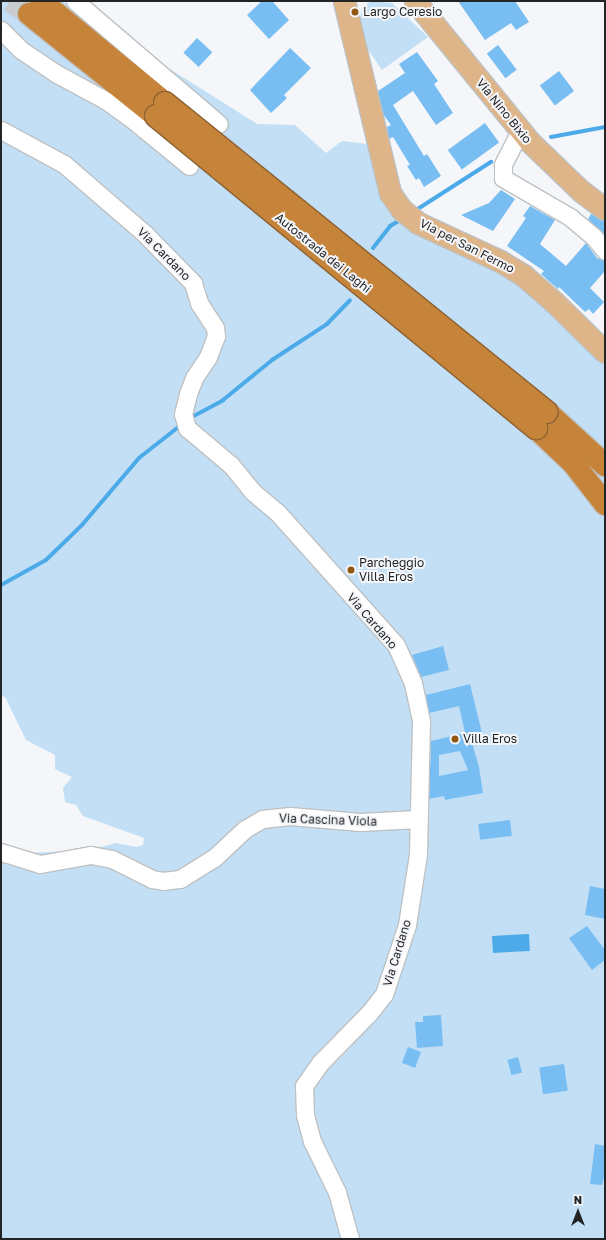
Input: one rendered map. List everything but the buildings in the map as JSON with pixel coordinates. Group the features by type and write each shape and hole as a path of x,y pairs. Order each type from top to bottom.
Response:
{"highway":[{"name":"Autostrada dei Laghi","path":"35,8 542,420 605,465"},
{"name":"Autostrada dei Laghi","path":"542,420 605,504"}],"main road":[{"name":"Via per San Fermo","path":"344,1 390,193 402,210 418,222 500,261 522,275 554,302 605,352"},
{"path":"350,21 361,1"},
{"name":"Via Nino Bixio","path":"415,1 520,131 556,169 605,209"}],"street":[{"path":"76,1 219,124"},
{"path":"1,30 22,50 57,74 106,101 128,116 189,166"},
{"name":"Via Cardano","path":"1,130 64,164 145,234 193,283 199,303 215,328 216,336 208,357 194,378 185,421 231,464 253,492 277,512 396,645 413,683 421,722 418,854 407,925 384,994 369,1013 320,1062 304,1086 305,1115 312,1141 337,1192 350,1239"},
{"path":"520,131 502,165 504,178 570,217 593,236 605,251"},
{"name":"Via Cascina Viola","path":"1,852 40,864 91,855 105,858 163,882 180,879 214,858 245,829 262,819 290,816 360,822 418,819"}],"shaded area":[{"path":"1,1 62,1 257,124 295,125 326,153 342,141 376,145 378,174 393,217 412,233 497,264 605,357 605,1239 1,1239 1,848 16,853 86,851 116,843 136,847 143,845 144,838 83,816 76,805 65,802 63,788 72,777 55,769 55,755 26,740 5,697 1,696"},
{"path":"371,1 392,3 428,37 382,70 365,45 359,23 362,8"}],"water":[{"path":"529,934 530,951 493,953 492,936"}],"waterway":[{"path":"551,137 605,127"},
{"path":"413,212 491,162"},
{"path":"373,248 390,226 402,219"},
{"path":"188,419 223,400 272,360 327,324 350,300"},
{"path":"1,585 46,560 82,525 139,458 181,425"}],"tunnel":[{"path":"10,1 29,14"}],"place":[{"name":"Largo Ceresio","path":"355,12"},
{"name":"Parcheggio Villa Eros","path":"351,570"},
{"name":"Villa Eros","path":"455,739"}]}
